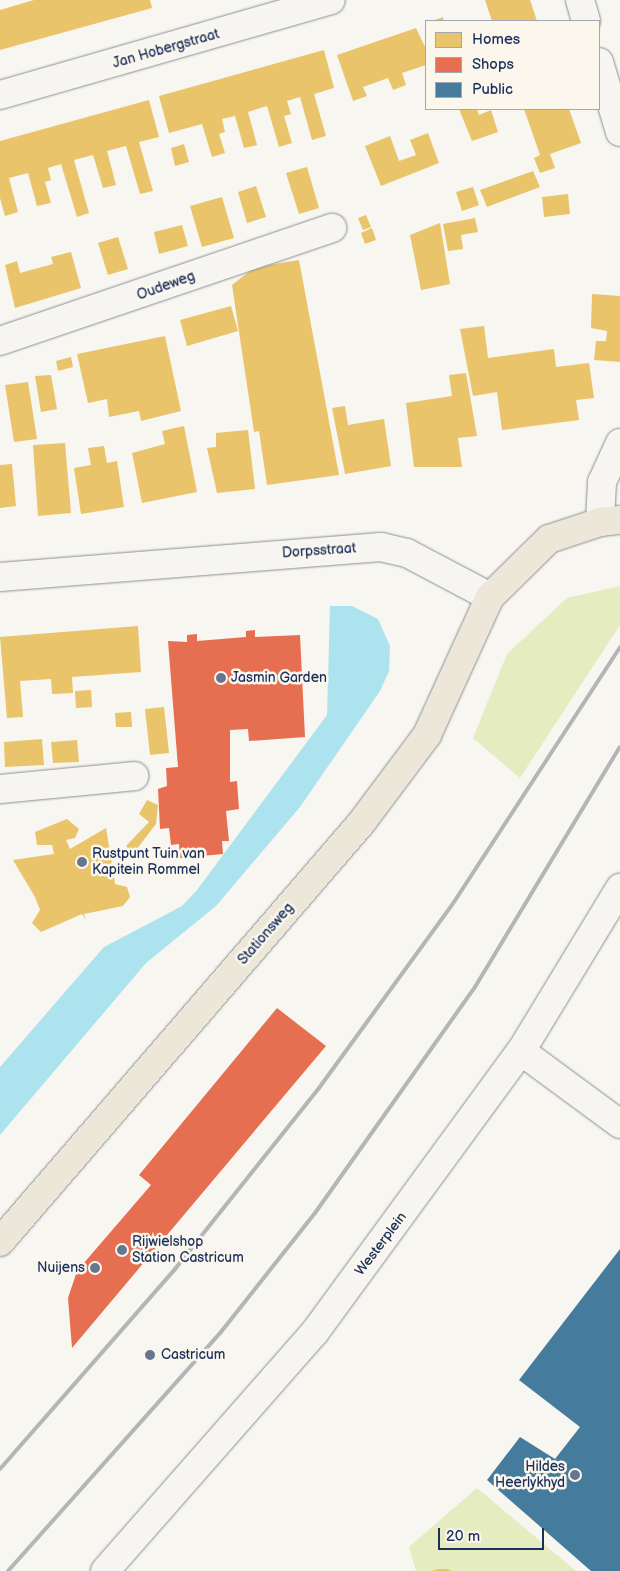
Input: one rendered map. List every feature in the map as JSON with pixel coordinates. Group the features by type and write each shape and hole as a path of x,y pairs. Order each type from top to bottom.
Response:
{"main road":[{"path":"490,597 549,539 610,521"},
{"name":"Stationsweg","path":"0,1242 362,822 427,735 490,597"}],"street":[{"name":"Jan Hobergstraat","path":"0,95 331,0"},
{"path":"580,0 586,20"},
{"path":"600,65 620,132"},
{"name":"Oudeweg","path":"0,341 332,228"},
{"path":"610,521 602,482 620,443"},
{"name":"Dorpsstraat","path":"0,577 381,547 407,553 490,597"},
{"path":"0,789 134,776"},
{"name":"Westerplein","path":"105,1571 315,1332 521,1051 620,888"},
{"path":"521,1051 620,1124"}],"green space":[{"path":"620,586 620,625 520,778 473,738 507,654 567,598"},
{"path":"477,1488 576,1571 416,1571 409,1547"}],"water":[{"path":"330,606 352,606 378,619 390,646 389,671 380,691 300,807 216,906 146,963 0,1135 0,1067 104,947 182,906 197,890 327,715"}],"building: Homes":[{"path":"34,0 150,0 152,8 0,50 0,10"},
{"path":"485,0 530,0 537,20 492,20"},
{"path":"416,28 425,47 425,65 402,73 406,85 393,90 388,78 363,87 367,96 353,101 337,55"},
{"path":"324,50 334,88 314,94 326,136 312,140 300,97 287,101 291,114 284,116 292,143 279,147 267,106 248,112 257,145 244,148 235,116 222,119 225,132 219,134 225,153 212,157 202,124 169,133 159,96"},
{"path":"149,100 159,137 139,142 153,191 140,194 126,146 107,151 116,185 103,188 93,155 74,160 89,213 77,217 61,164 48,168 51,180 45,182 51,203 37,206 28,173 9,178 18,212 5,216 0,198 0,141"},
{"path":"459,110 477,110 479,115 491,110 498,132 472,141"},
{"path":"524,110 569,110 581,143 550,154 555,168 540,173 534,158 540,155"},
{"path":"428,133 439,163 381,186 365,146 390,136 399,161 416,155 410,140"},
{"path":"184,144 189,162 175,166 171,148"},
{"path":"307,167 319,208 299,214 286,173"},
{"path":"533,171 540,187 487,207 480,190"},
{"path":"256,186 266,217 247,223 238,192"},
{"path":"473,187 479,205 462,211 456,192"},
{"path":"568,194 570,214 544,217 542,197"},
{"path":"222,197 234,238 202,247 190,206"},
{"path":"366,215 371,227 363,230 358,218"},
{"path":"475,218 478,232 461,235 463,249 448,251 443,224"},
{"path":"440,223 450,284 421,290 410,235"},
{"path":"182,225 188,246 159,254 154,232"},
{"path":"372,228 376,240 365,244 361,233"},
{"path":"118,237 128,269 108,275 98,243"},
{"path":"71,252 81,288 15,308 5,265 17,261 20,273 53,264 51,257"},
{"path":"299,260 339,475 267,485 259,431 254,432 232,285 255,267"},
{"path":"592,294 620,296 620,362 594,360 596,341 606,341 607,331 591,328"},
{"path":"231,306 238,331 187,346 180,320"},
{"path":"484,326 488,358 554,349 556,367 589,363 594,398 576,400 579,420 502,430 497,392 473,396 460,329"},
{"path":"165,336 181,411 141,421 139,411 109,417 107,399 88,403 77,354"},
{"path":"71,357 73,367 58,371 56,361"},
{"path":"466,373 477,436 458,438 462,467 414,467 406,403 452,396 449,375"},
{"path":"51,375 57,409 41,412 35,376"},
{"path":"28,382 37,439 14,442 5,385"},
{"path":"345,406 348,425 384,419 391,466 345,474 332,408"},
{"path":"184,426 197,492 142,503 132,453 165,444 162,431"},
{"path":"248,430 255,489 217,493 207,448 216,447 216,433"},
{"path":"65,443 71,513 38,516 33,445"},
{"path":"104,446 107,463 117,461 124,507 81,514 74,468 91,465 88,448"},
{"path":"12,464 16,506 0,508 0,465"},
{"path":"138,626 141,672 72,677 73,693 52,694 51,679 20,681 23,717 7,718 0,637"},
{"path":"91,690 92,707 76,708 75,691"},
{"path":"164,707 169,753 150,755 145,709"},
{"path":"131,712 132,727 116,727 115,713"},
{"path":"42,739 44,765 5,767 4,742"},
{"path":"77,740 79,762 53,763 51,742"},
{"path":"147,800 158,805 156,824 133,854 126,846 149,822 139,814"},
{"path":"67,819 79,829 75,838 66,840 70,849 106,828 115,884 127,887 130,897 123,906 84,914 86,920 82,914 41,932 32,923 40,910 35,897 13,860 54,854 52,845 37,845 35,832"},
{"path":"438,1569 452,1571 432,1571"}],"building: Shops":[{"path":"255,630 255,637 300,635 305,737 249,741 248,729 230,730 230,782 237,781 239,809 226,811 229,841 222,841 223,854 180,858 179,844 171,845 169,828 160,829 158,789 167,786 166,768 178,767 168,641 187,642 187,635 197,634 197,641 246,637 246,631"},
{"path":"277,1008 326,1046 72,1348 68,1298 77,1271 151,1185 139,1175"}],"building: Public":[{"path":"620,1249 620,1571 591,1571 487,1480 520,1437 555,1459 580,1427 519,1380"}],"railway":[{"path":"0,1469 175,1269 319,1088 452,905 620,647"},
{"path":"8,1571 221,1332 315,1213 475,987 620,747"}],"place":[{"name":"Jasmin Garden","path":"221,678"},
{"name":"Rustpunt Tuin van Kapitein Rommel","path":"82,862"},
{"name":"Rijwielshop Station Castricum","path":"122,1250"},
{"name":"Nuijens","path":"95,1268"},
{"name":"Castricum","path":"150,1355"},
{"name":"Hildes Heerlykhyd","path":"575,1475"}]}
